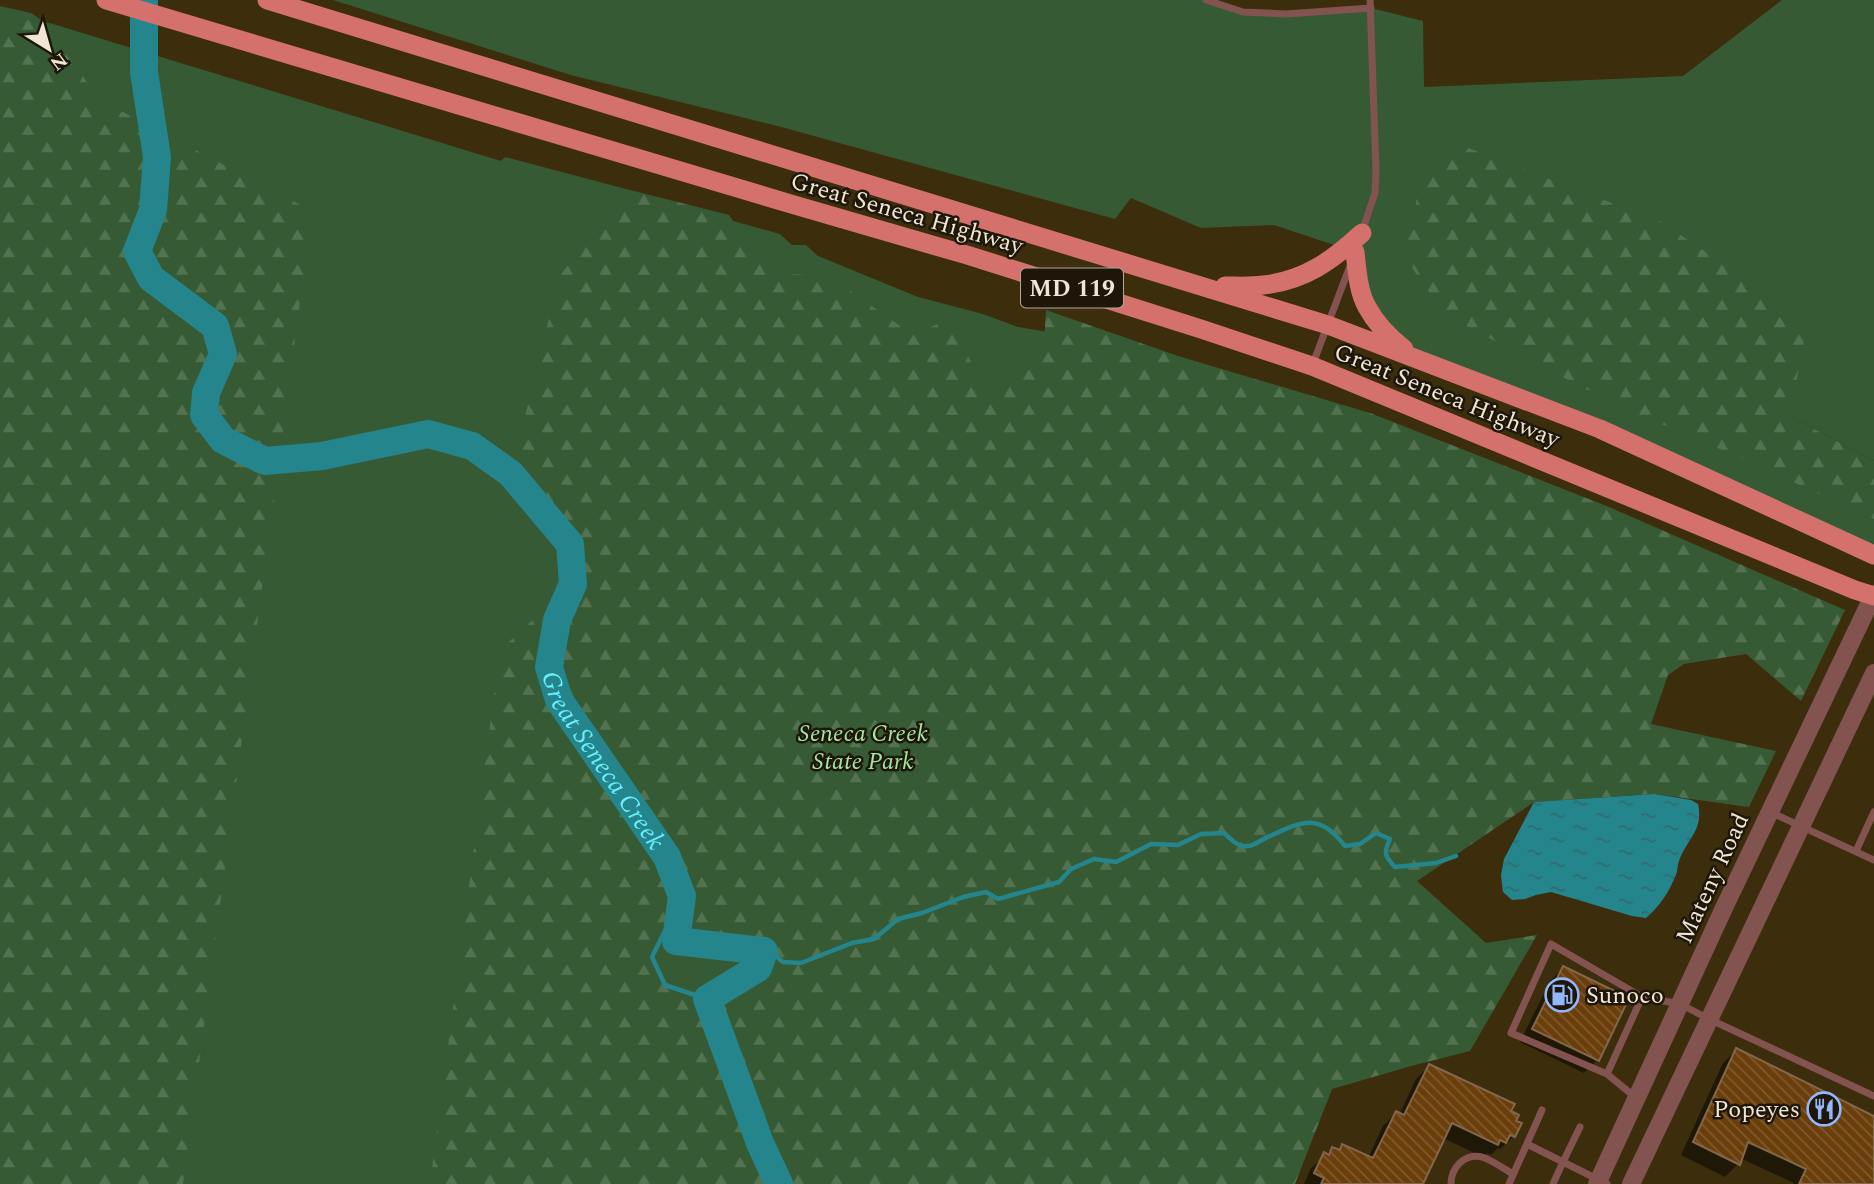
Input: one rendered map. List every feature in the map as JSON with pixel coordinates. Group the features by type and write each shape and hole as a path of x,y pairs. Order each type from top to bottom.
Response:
{"main road":[{"name":"Great Seneca Highway","path":"106,0 967,254 1312,366 1855,590 1874,595"},
{"name":"Great Seneca Highway","path":"267,0 1328,325 1600,429 1874,555"},
{"path":"1206,286 1264,285 1289,280 1325,265 1362,233"},
{"path":"1355,252 1360,288 1367,307 1395,342 1413,356"}],"street":[{"name":"Mateny Road","path":"1601,1182 1680,1004 1874,595"},
{"path":"1631,1184 1874,673"}],"lane":[{"path":"1206,0 1243,12 1286,14 1371,4 1375,193 1312,366"},
{"path":"1770,812 1874,860"},
{"path":"1856,851 1874,813"},
{"path":"1637,1098 1607,1074 1511,1033 1551,944 1642,997 1680,1004 1874,1096"},
{"path":"1607,1074 1642,997"},
{"path":"1509,1184 1542,1110"},
{"path":"1553,1184 1580,1127"},
{"path":"1527,1144 1601,1182"},
{"path":"1451,1184 1451,1174 1459,1163 1469,1157 1482,1157 1514,1174"}],"green space":[{"path":"333,0 1206,0 1243,12 1286,14 1371,8 1423,21 1424,87 1683,76 1782,0 1874,0 1874,461 1790,416 1454,142 1874,516 1874,558 1413,356 1377,321 1355,252 1274,225 1201,228 1131,198 1115,219 785,128 571,75"},
{"name":"Seneca Creek State Park","path":"0,6 31,13 56,30 53,24 501,161 505,157 780,234 792,245 806,245 818,256 918,297 983,314 1018,327 1048,332 1691,659 1422,848 1271,1184 0,1184"},
{"path":"0,12 53,24 96,98 312,211 183,1184 0,1184"},
{"path":"1453,142 1661,222 1737,273 1807,325 1790,416 1874,461 1874,519 1612,403 1444,314 1404,256 1422,176"},
{"name":"Seneca Creek State Park","path":"626,189 729,215 768,273 829,276 913,335 951,318 988,400 1043,358 1046,310 1178,356 1370,413 1609,507 1845,610 1801,701 1746,654 1671,666 1651,724 1776,751 1749,807 1655,794 1534,802 1417,881 1486,943 1537,935 1470,1051 1332,1089 1295,1184 430,1184 500,650 573,583 570,544 511,474 559,277","holes":["681,899 676,941 763,951 758,968 707,999 665,985 652,957"]}],"water":[{"path":"1655,794 1691,800 1698,804 1699,821 1682,853 1670,888 1646,918 1551,892 1512,900 1503,892 1501,875 1504,859 1534,802"}],"building":[{"path":"1563,966 1629,998 1599,1061 1532,1029"},
{"path":"1736,1048 1874,1116 1874,1184 1799,1184 1806,1169 1748,1142 1740,1165 1693,1142"},
{"path":"1429,1064 1515,1104 1511,1111 1519,1115 1516,1121 1522,1123 1515,1137 1510,1135 1506,1143 1500,1140 1498,1145 1452,1123 1423,1184 1321,1184 1324,1178 1314,1173 1324,1152 1329,1155 1332,1147 1340,1150 1342,1144 1373,1158 1396,1111 1404,1115"}],"waterway":[{"name":"Great Seneca Creek","path":"144,0 144,72 157,157 153,210 137,251 151,278 215,326 223,354 206,393 204,415 223,440 265,461 322,456 428,434 472,446 511,474 570,544 573,584 557,620 549,667 559,700 667,857 682,896 676,941 764,951 758,968 707,999 760,1143 779,1184"},
{"path":"764,951 771,952 783,962 801,963 852,943 874,939 898,919 963,897 986,892 998,899 1059,882 1071,869 1094,859 1116,862 1151,844 1178,845 1201,834 1224,833 1238,844 1248,846 1291,827 1310,823 1327,828 1345,846 1360,844 1376,833 1390,839 1386,855 1395,867 1436,863 1456,856"},
{"name":"Great Seneca Creek","path":"682,896 652,957 665,985 707,999"}],"place":[{"name":"Sunoco","path":"1562,995"},
{"name":"Popeyes","path":"1824,1109"}]}
